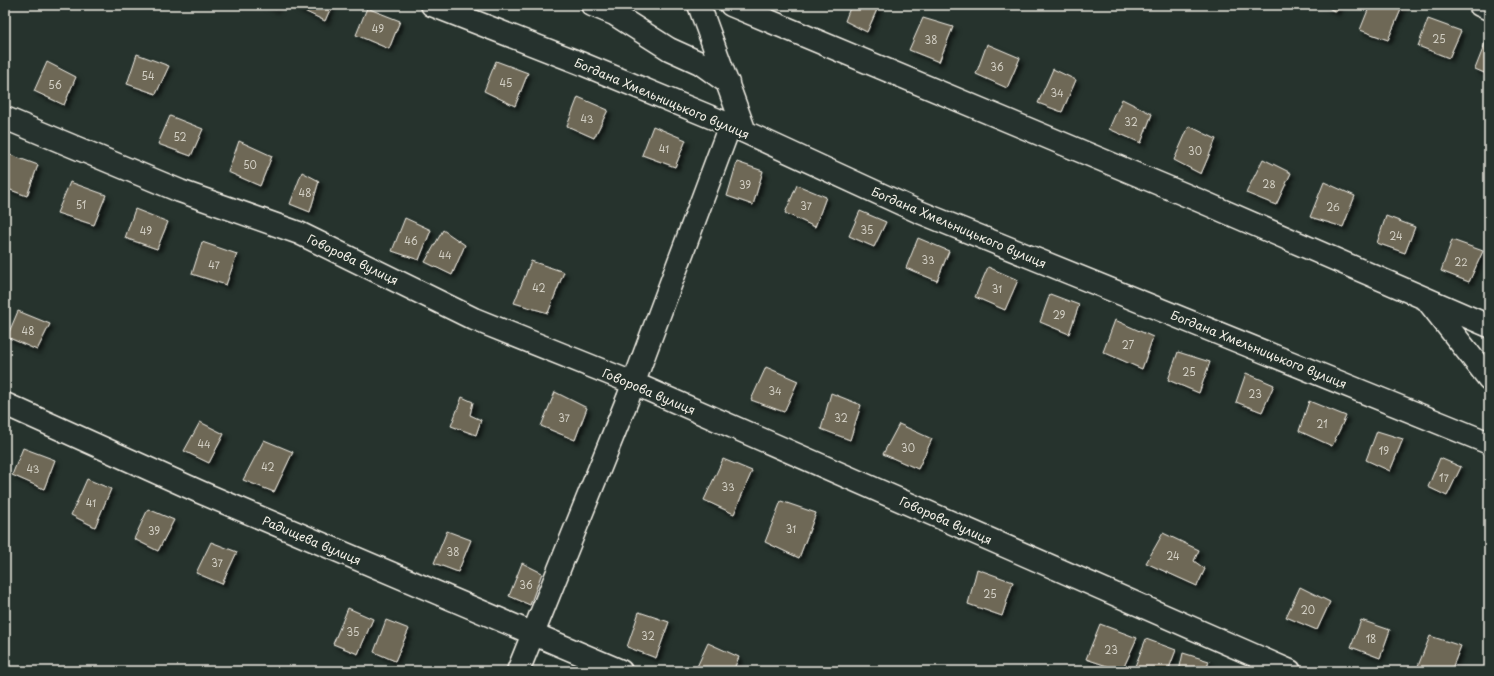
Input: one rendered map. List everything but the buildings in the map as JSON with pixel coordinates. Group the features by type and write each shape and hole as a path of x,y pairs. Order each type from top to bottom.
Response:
{"street":[{"name":"Богдана Хмельницького вулиця","path":"432,5 580,63 738,128 917,211 1489,443"},
{"path":"592,5 614,14 669,49 700,63 728,83"},
{"path":"518,671 738,128 728,83 699,5"},
{"path":"731,5 1205,203 1489,326"},
{"path":"1480,5 1489,9"},
{"name":"Говорова вулиця","path":"5,118 180,191 299,233 474,319 634,383 1290,671"},
{"path":"1426,298 1489,379"},
{"name":"Радищева вулиця","path":"5,404 200,492 621,671"}]}
